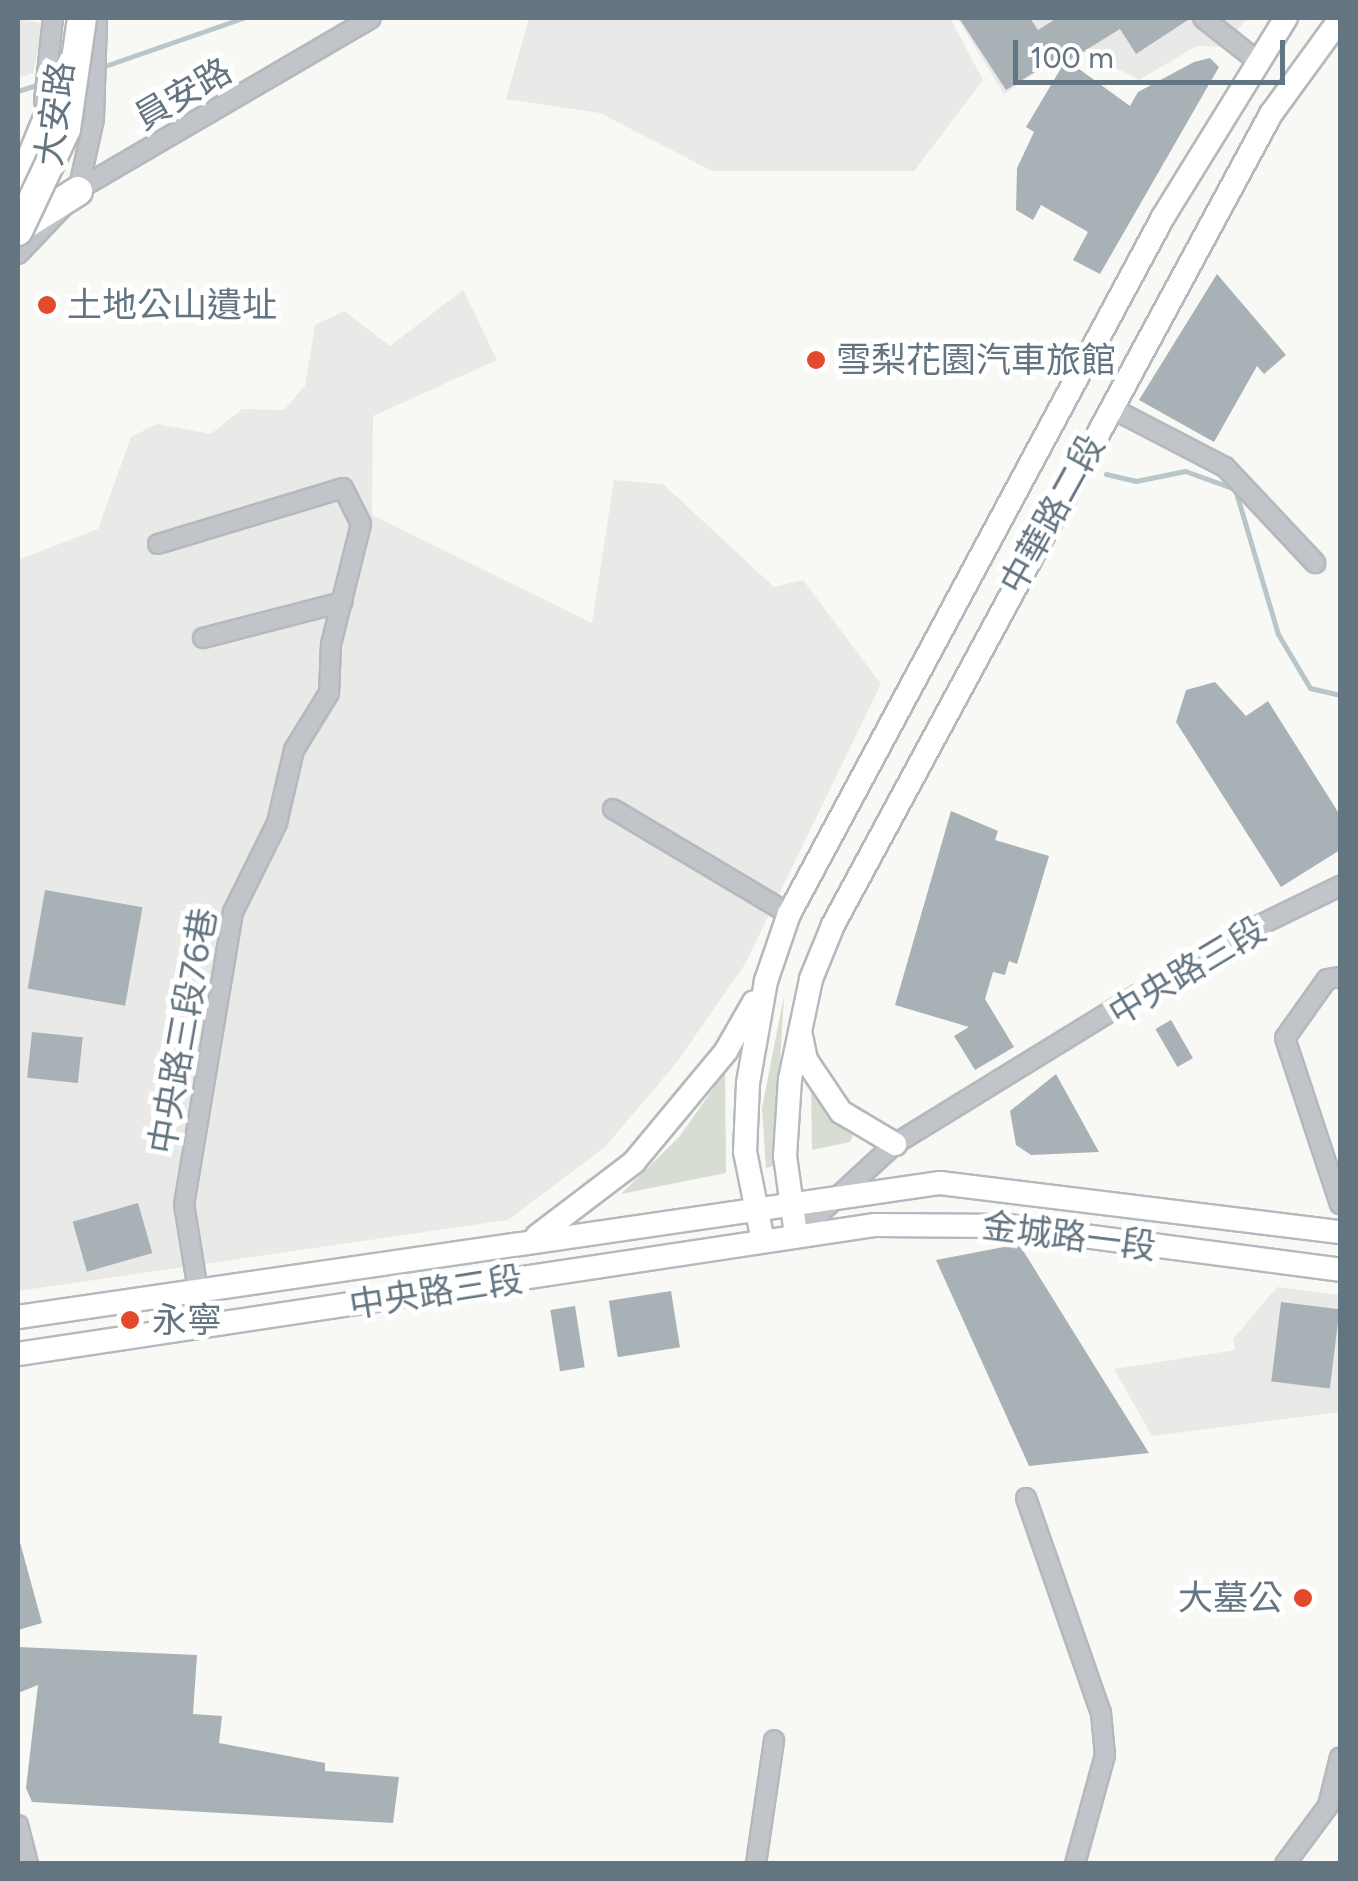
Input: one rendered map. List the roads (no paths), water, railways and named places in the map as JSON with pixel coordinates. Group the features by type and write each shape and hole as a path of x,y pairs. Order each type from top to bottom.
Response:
{"highway":[{"path":"18,191 60,97 69,18"},
{"path":"18,230 66,129 82,18"},
{"path":"18,230 78,191"}],"main road":[{"name":"中華路二段","path":"766,981 789,914 1255,58 1286,18"},
{"name":"中華路二段","path":"796,1235 790,1201 786,1118 799,1028 833,926 1271,114 1340,19"},
{"path":"763,1241 755,1206 746,1118 766,981"},
{"path":"528,1242 634,1162 726,1052 766,981"},
{"path":"799,1028 806,1060 841,1112 894,1144"},
{"name":"金城路一段","path":"838,1194 968,1183 1340,1232"},
{"name":"中央路三段","path":"18,1317 838,1194"},
{"name":"金城路一段","path":"796,1235 962,1223 1340,1270"},
{"name":"中央路三段","path":"18,1354 796,1235"}],"street":[{"name":"大安路","path":"18,163 44,102 53,18"},
{"name":"大安路","path":"18,254 78,191 94,119 97,18"},
{"name":"員安路","path":"18,201 78,191 371,18"},
{"path":"1204,18 1255,58"},
{"path":"1111,408 1226,466 1315,563"},
{"name":"中央路三段76巷","path":"158,544 343,488 361,524 342,602 329,693 294,750 278,822 233,912 184,1204 204,1327"},
{"path":"203,638 342,602"},
{"path":"613,809 789,914"},
{"name":"中央路三段","path":"796,1235 894,1144 1219,945 1340,886"},
{"path":"1340,977 1327,978 1284,1038 1340,1204"},
{"path":"1026,1498 1102,1713 1105,1755 1075,1864"},
{"path":"756,1864 774,1740"},
{"path":"1284,1864 1328,1806 1340,1757"},
{"path":"18,1825 28,1864"}],"waterway":[{"path":"102,67 243,18"},
{"path":"18,91 43,83"},
{"path":"1106,474 1136,481 1185,471 1235,489 1278,634 1310,688 1340,695"}],"place":[{"name":"土地公山遺址","path":"47,305"},
{"name":"雪梨花園汽車旅館","path":"816,360"},
{"name":"永寧","path":"130,1320"},
{"name":"大墓公","path":"1303,1598"}]}
